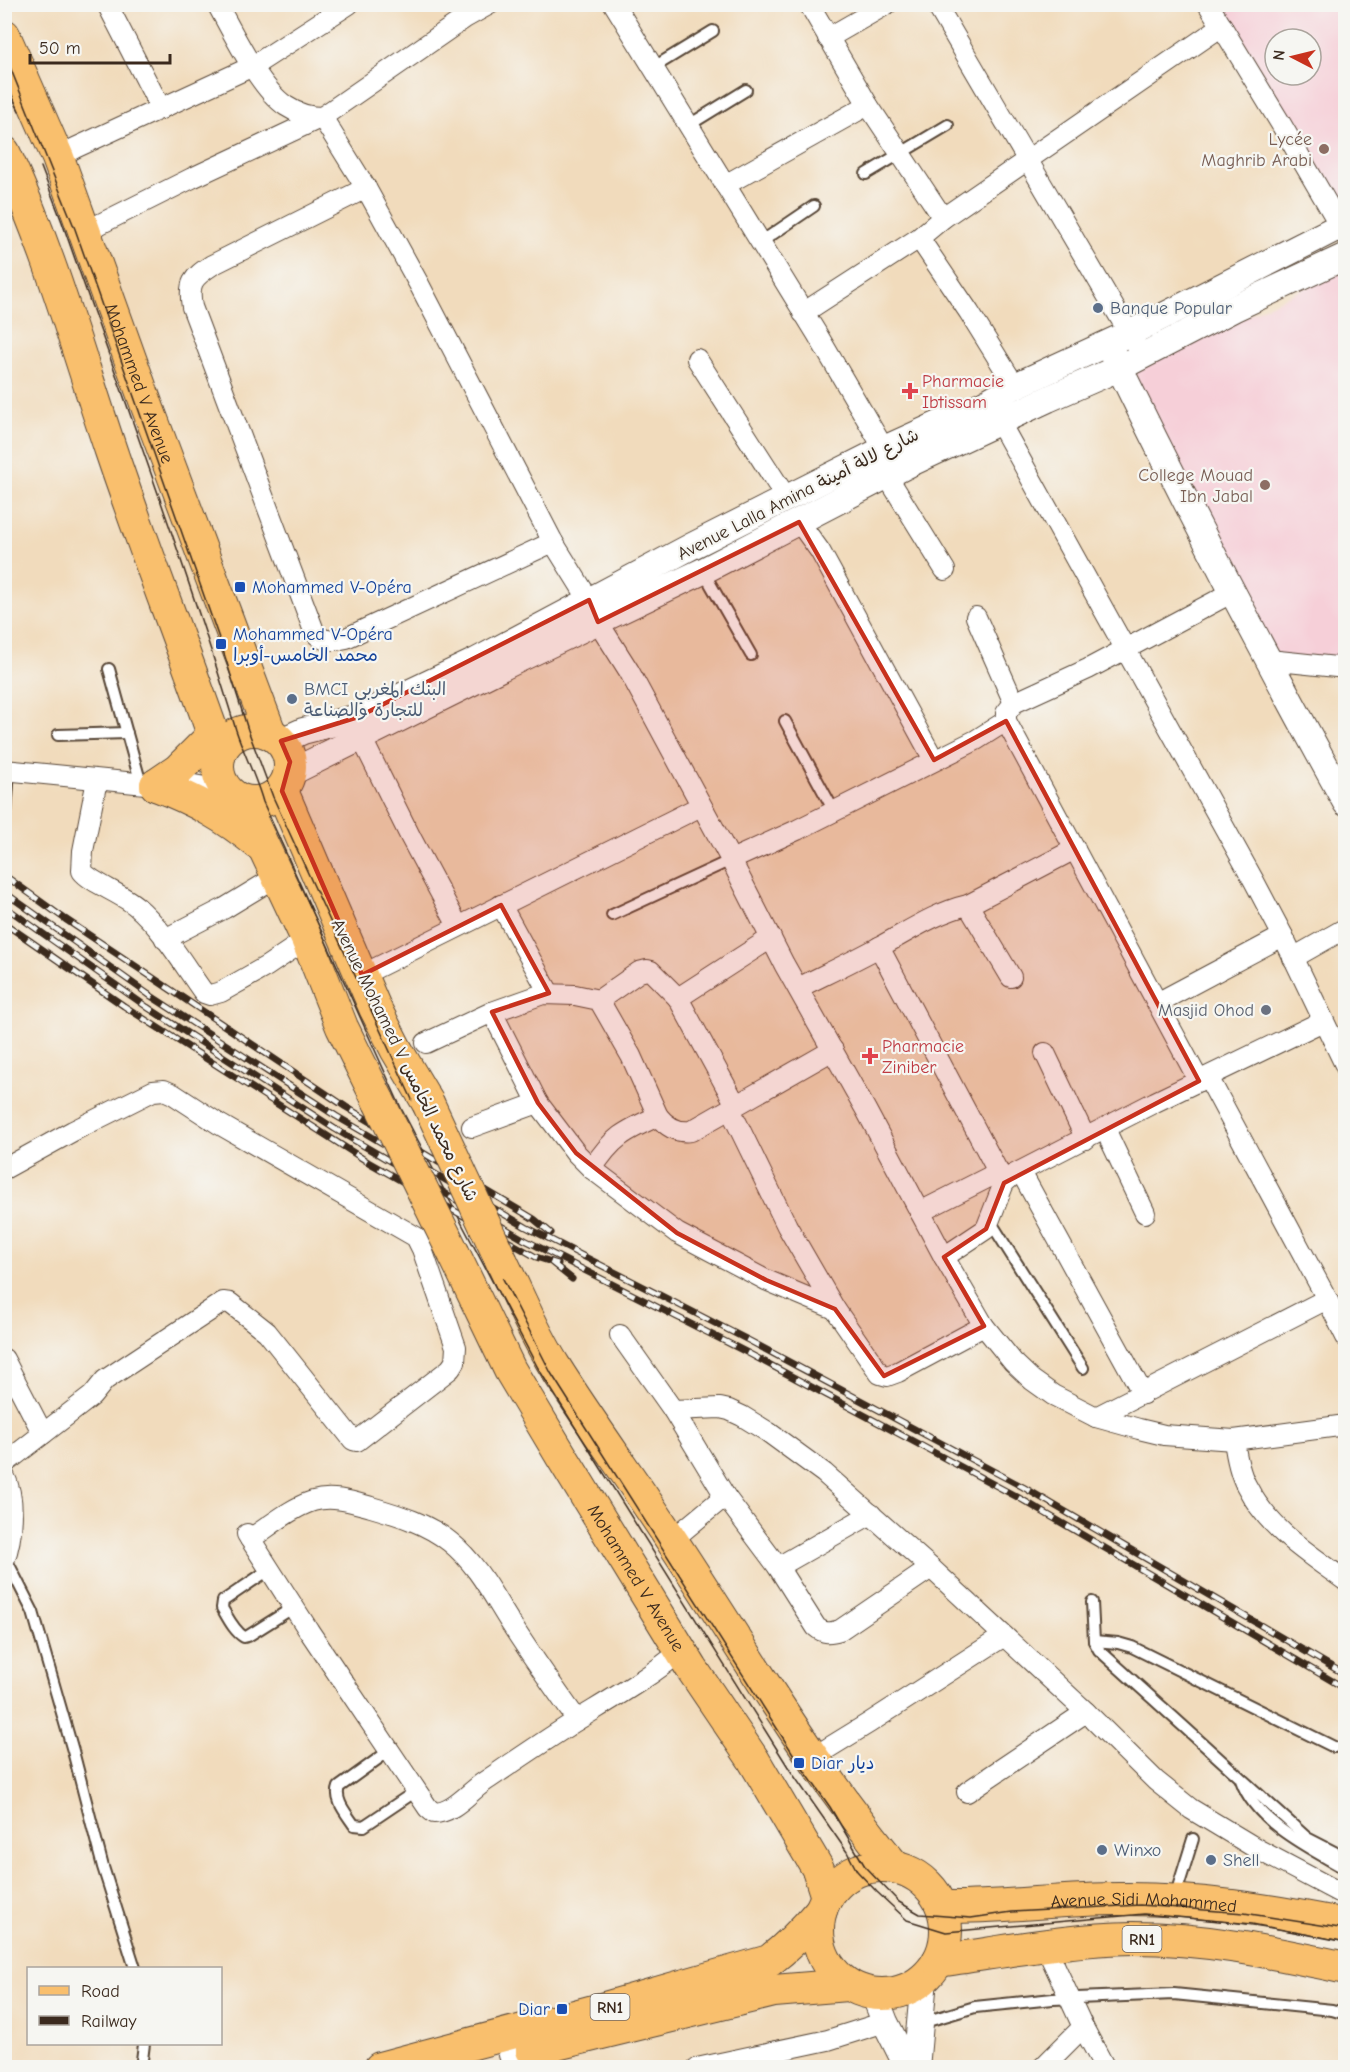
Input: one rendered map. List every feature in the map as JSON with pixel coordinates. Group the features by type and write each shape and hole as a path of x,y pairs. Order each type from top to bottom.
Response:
{"main road":[{"name":"Mohammed V Avenue","path":"4,35 58,158 147,406 275,737"},
{"path":"9,172 53,275 133,515 224,769"},
{"path":"149,785 178,770 207,743 224,769 252,803 263,802 273,797 286,782 290,762 287,751 275,737 259,730 248,730 227,742 224,769"},
{"name":"Avenue Mohamed V شارع محمد الخامس","path":"224,769 307,939 342,1027 454,1254"},
{"name":"Avenue Mohamed V شارع محمد الخامس","path":"286,782 362,975 396,1049 428,1103 524,1309 555,1367 672,1540"},
{"path":"149,785 207,806 237,826 262,847"},
{"name":"Mohammed V Avenue","path":"454,1254 510,1370 561,1457 692,1669 753,1759 818,1869 824,1904"},
{"path":"672,1540 812,1758 895,1867 913,1874 929,1887 942,1907 946,1932 944,1947 931,1970"},
{"name":"RN1","path":"380,2067 595,2011 768,1961 801,1934 840,1882 857,1871 880,1866 895,1867"},
{"name":"Avenue Sidi Mohammed","path":"942,1907 970,1908 1085,1899 1174,1900 1291,1914 1346,1925"},
{"path":"824,1904 818,1930 820,1949 829,1967 869,2000"},
{"name":"Avenue Sidi Mohammed","path":"931,1970 1045,1944 1133,1938 1222,1944 1346,1968"},
{"name":"RN1","path":"460,2067 512,2061 774,1991 869,2000 909,1989 931,1970"}],"street":[{"path":"107,4 161,109"},
{"path":"217,4 267,86 285,105 302,115 322,117"},
{"path":"58,158 253,66 349,4"},
{"path":"85,235 100,224 192,178 322,117 461,11 490,4"},
{"path":"809,4 868,105 944,218"},
{"path":"828,38 887,4"},
{"path":"936,4 1028,160 1118,338 1119,368 1165,462 1346,803"},
{"path":"1208,4 1344,228"},
{"path":"616,5 884,449"},
{"path":"803,313 919,238 944,218 1222,26"},
{"path":"725,185 868,105"},
{"path":"322,117 366,188 420,286 553,542 629,671 798,988 984,1326 1013,1362 1032,1380 1075,1408 1096,1418 1164,1435 1234,1440 1346,1425"},
{"path":"366,188 212,265 194,278 189,292 192,307 314,631 322,640 334,641 346,638 553,542"},
{"name":"Avenue Lalla Amina شارع لالة أمينة","path":"286,782 362,739 517,660 594,611 787,499 884,449 983,404 1015,386 1344,228"},
{"path":"919,238 1015,386"},
{"name":"Avenue Lalla Amina شارع لالة أمينة","path":"275,737 358,717 476,661 594,611 703,571 999,421 1119,368 1235,308 1346,256"},
{"path":"1118,338 1142,356"},
{"path":"697,359 787,499"},
{"path":"999,421 1167,721 1293,958 1333,1026 1346,1066"},
{"path":"887,476 945,570"},
{"path":"799,522 820,551 934,760"},
{"path":"1233,592 1088,669 1014,703 1006,713 1006,721 1156,1002 1204,1079 1346,1337"},
{"path":"976,617 1014,703"},
{"path":"1269,660 1346,668"},
{"path":"731,860 976,740 1006,721"},
{"path":"362,739 458,926"},
{"path":"7,770 149,785 194,785 224,769"},
{"path":"97,780 83,851 82,871 90,880 116,892 136,906 165,939 204,993 207,995 221,992 267,966 307,939"},
{"path":"362,975 701,806"},
{"path":"798,988 927,920 968,904 1075,849"},
{"path":"165,939 225,908 276,877"},
{"path":"968,904 1011,977"},
{"path":"501,905 549,993"},
{"path":"1293,958 1346,928"},
{"path":"1156,1002 1283,936"},
{"path":"678,998 771,938"},
{"path":"879,947 1001,1177 986,1229 944,1257"},
{"path":"599,1000 639,972 647,970 678,998 733,1107 787,1226 835,1309 875,1369 884,1376 890,1376 984,1326"},
{"path":"426,1043 492,1012 549,993 599,1000 631,1056 658,1116 665,1124 682,1133 700,1127 832,1050"},
{"path":"492,1012 538,1103 576,1154 592,1169 677,1233 766,1280 835,1309"},
{"path":"920,1212 1001,1177 1022,1172 1155,1102 1204,1079 1333,1026"},
{"path":"1046,1053 1086,1138"},
{"path":"4,1169 153,1091 164,1090 416,1237 456,1347 455,1362 450,1369 357,1441 353,1440 267,1332 230,1303 222,1302 105,1380 92,1396 43,1434 5,1474 12,1502 5,1560"},
{"path":"472,1127 538,1103"},
{"path":"592,1169 615,1138 658,1116"},
{"path":"1104,1129 1145,1213"},
{"path":"1022,1172 1143,1394"},
{"path":"1096,1418 1327,1299"},
{"path":"620,1335 673,1410 725,1496 778,1566 820,1631 829,1633 840,1630 931,1568"},
{"path":"4,1359 43,1434"},
{"path":"673,1410 720,1408 742,1416 824,1473 931,1568 1086,1712 1156,1781 1191,1809 1259,1850 1346,1896"},
{"path":"1234,1440 1245,1484 1260,1508 1285,1537 1346,1581"},
{"path":"672,1540 725,1496"},
{"path":"577,1720 466,1556 450,1541 431,1529 408,1519 353,1502 320,1499 296,1509 249,1536 389,1751 432,1812 443,1812 480,1784 577,1720 657,1672 682,1650"},
{"path":"778,1566 871,1514"},
{"path":"812,1758 1004,1636"},
{"path":"967,1791 1086,1712"},
{"path":"1045,1944 1083,2027 1105,2067"},
{"path":"916,2067 931,1970"},
{"path":"697,2067 828,2040 869,2000 908,2067"},
{"path":"1042,2067 1083,2027"}],"lane":[{"path":"654,68 713,31"},
{"path":"688,125 746,90"},
{"path":"866,174 948,125"},
{"path":"761,243 814,206"},
{"path":"703,571 751,655"},
{"path":"109,669 127,733 149,785"},
{"path":"785,721 834,811"},
{"path":"58,735 127,733"},
{"path":"6,813 7,770"},
{"path":"612,915 731,860"},
{"path":"990,1221 1083,1368"},
{"path":"5,1560 33,1612 103,1867 135,1967"},
{"path":"270,1569 223,1601 222,1608 232,1624 241,1636 248,1636 294,1607"},
{"path":"1092,1602 1094,1641 1099,1650 1307,1838 1346,1858"},
{"path":"1094,1641 1132,1647 1334,1747"},
{"path":"389,1751 339,1787 337,1797 345,1812 354,1825 364,1826 416,1791"},
{"path":"1240,1778 1251,1801 1261,1812 1294,1839 1346,1869"},
{"path":"1174,1900 1194,1839"},
{"path":"921,2023 975,2007 1070,1998 1174,1994 1332,2010 1346,2014"},
{"path":"141,2067 144,2045"}],"highlighted area":[{"path":"799,522 934,760 1006,721 1199,1081 1004,1183 986,1229 944,1257 984,1326 884,1376 835,1309 766,1280 677,1233 576,1153 538,1103 492,1012 549,993 501,905 362,975 282,791 290,762 281,741 358,717 589,600 598,622"}],"shaded area":[{"name":"Lycée Maghrib Arabi","path":"1223,5 1345,5 1345,224 1343,225 1268,87 1323,87 1323,27 1263,27 1263,78"},
{"name":"College Mouad Ibn Jabal","path":"1345,269 1345,672 1274,660 1125,373"}],"tram line":[{"path":"4,52 75,229 273,797 415,1106 551,1373 799,1763 830,1807 866,1868 899,1902 920,1914 971,1918 1012,1912 1140,1905 1244,1913 1346,1929"},
{"path":"4,79 19,111"},
{"path":"41,167 152,475 236,730 263,802 402,1110 538,1368 790,1770 847,1852 857,1871 907,1920 946,1932 1144,1914 1252,1924 1346,1942"}],"railway":[{"path":"4,875 65,919 346,1107 534,1219 551,1233"},
{"path":"4,892 148,994 336,1116 526,1227 750,1341 1023,1487 1346,1675"},
{"path":"4,906 147,1007 335,1129 525,1240 748,1353 1021,1499 1346,1689"},
{"path":"4,923 124,1006 368,1162 536,1257 558,1264"},
{"path":"551,1262 572,1279"}],"place":[{"name":"Lycée Maghrib Arabi","path":"1324,149"},
{"name":"Banque Popular","path":"1098,308"},
{"name":"Pharmacie Ibtissam","path":"910,391"},
{"name":"College Mouad Ibn Jabal","path":"1265,485"},
{"name":"Mohammed V-Opéra","path":"240,587"},
{"name":"Mohammed V-Opéra محمد الخامس-أوبرا","path":"221,644"},
{"name":"BMCI البنك المغربي للتجارة والصناعة","path":"292,699"},
{"name":"Masjid Ohod","path":"1266,1010"},
{"name":"Pharmacie Ziniber","path":"870,1056"},
{"name":"Diar ديار","path":"799,1763"},
{"name":"Winxo","path":"1102,1850"},
{"name":"Shell","path":"1211,1860"},
{"name":"Diar","path":"562,2009"}]}
